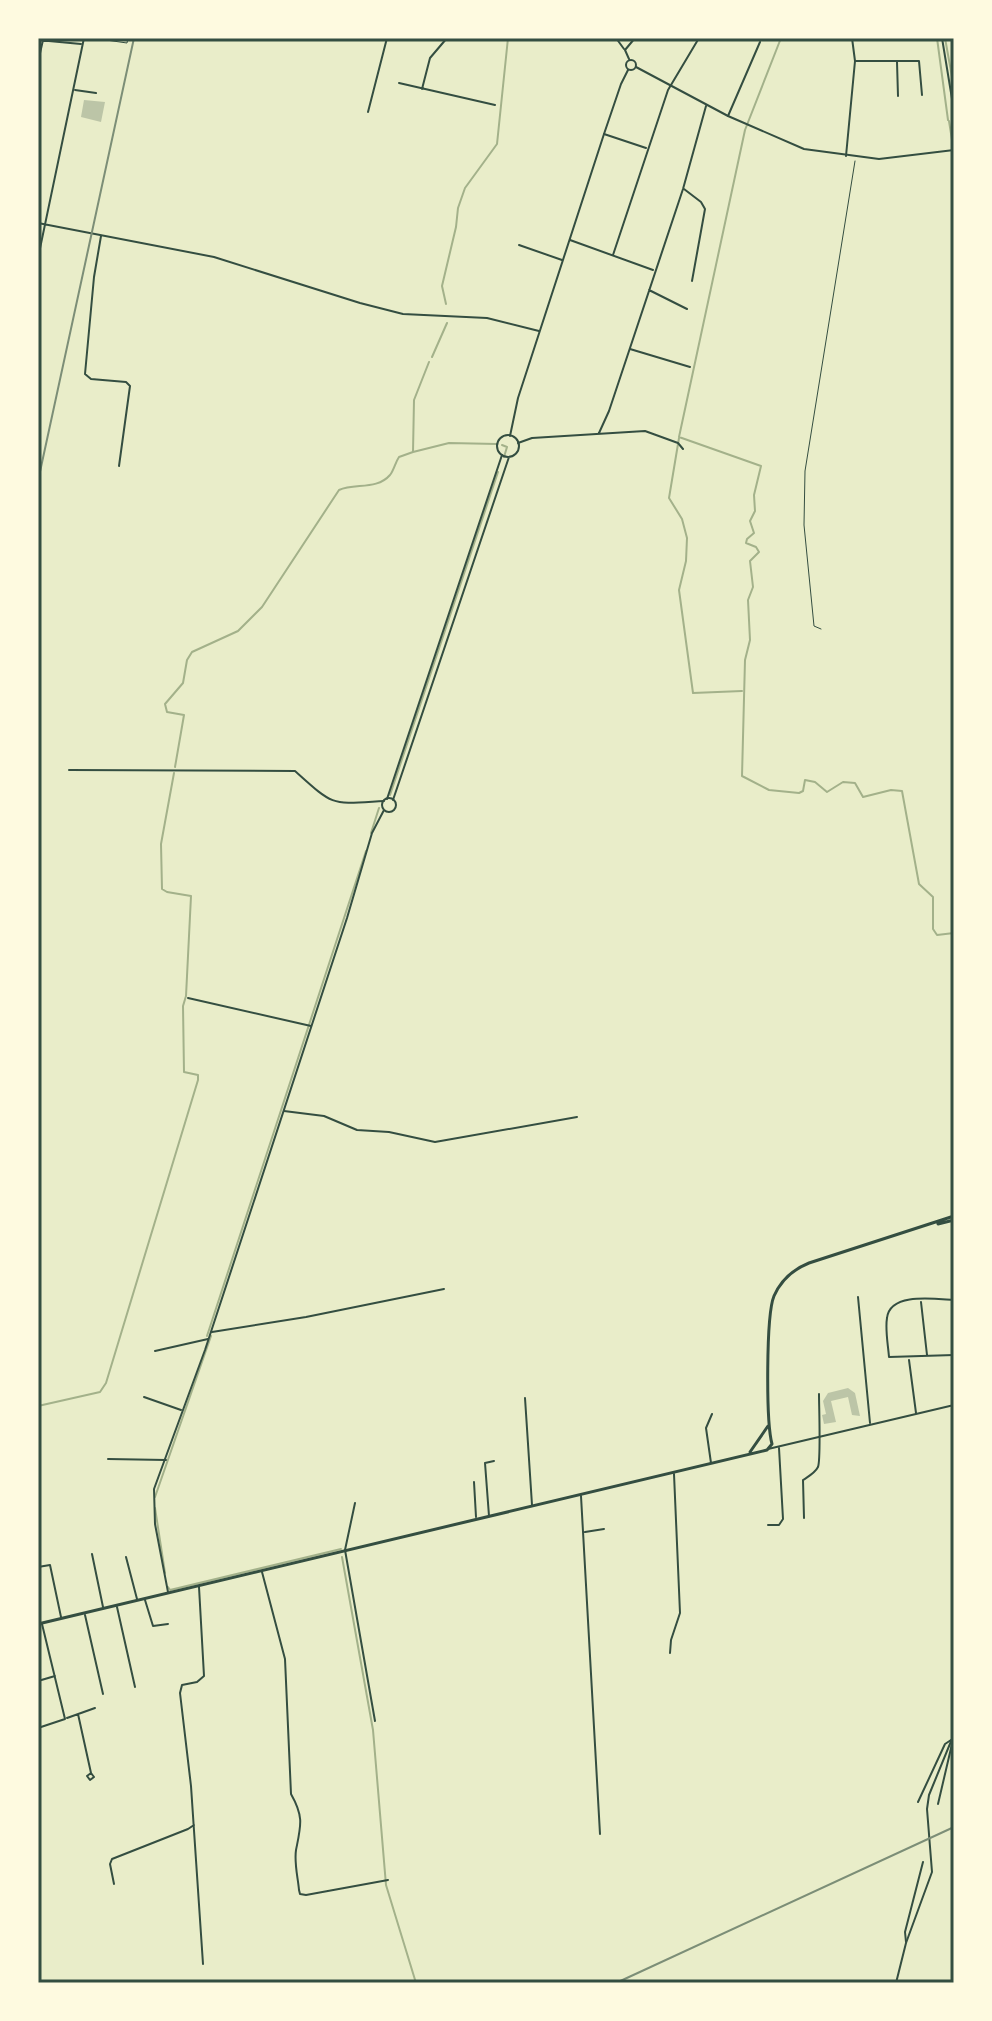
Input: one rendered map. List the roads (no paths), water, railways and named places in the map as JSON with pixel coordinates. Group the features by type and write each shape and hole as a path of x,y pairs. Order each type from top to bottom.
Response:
{"main road":[{"path":"40,1624 765,1450 771,1440 770,1313 782,1282 807,1263 954,1218"},
{"path":"747,1454 769,1423"},
{"path":"762,1436 771,1440"},
{"path":"757,1442 758,1447 765,1450"}],"street":[{"path":"38,258 84,38"},
{"path":"368,112 387,38"},
{"path":"422,89 430,58 447,38"},
{"path":"616,38 630,60 636,62 636,67"},
{"path":"625,50 635,38"},
{"path":"613,255 670,86 699,38"},
{"path":"846,156 855,61 852,38"},
{"path":"942,38 954,111"},
{"path":"38,62 40,40 82,44"},
{"path":"728,116 760,42"},
{"path":"510,436 518,398 604,134 628,70 626,64 630,60"},
{"path":"897,60 898,96"},
{"path":"855,61 919,61 922,95"},
{"path":"628,70 636,67 728,116 804,149 879,159 954,150"},
{"path":"399,83 495,105"},
{"path":"74,90 96,93"},
{"path":"599,433 683,189 707,105"},
{"path":"604,134 648,148"},
{"path":"683,189 701,202 705,209 692,281"},
{"path":"38,223 214,257 403,314 487,318 540,331"},
{"path":"101,235 85,374 91,379 126,382 130,386 119,466"},
{"path":"570,240 654,270"},
{"path":"519,245 563,260"},
{"path":"648,290 687,309"},
{"path":"629,349 690,367"},
{"path":"518,443 532,438 645,431 678,443 683,449"},
{"path":"510,436 518,443"},
{"path":"509,457 502,455 498,448 499,441 510,436"},
{"path":"384,810 393,810 393,800 509,457 517,452 518,443"},
{"path":"169,1593 155,1524 153,1499 157,1480 211,1332 372,833 384,810 502,455"},
{"path":"69,770 295,771 326,799 346,803 393,800"},
{"path":"188,998 312,1026"},
{"path":"284,1111 324,1116 357,1130 389,1132 435,1142 577,1117"},
{"path":"211,1332 306,1317 444,1289"},
{"path":"858,1297 870,1426"},
{"path":"954,1300 903,1299 891,1308 887,1319 889,1357 954,1355"},
{"path":"921,1300 927,1356"},
{"path":"155,1351 208,1339"},
{"path":"909,1358 917,1414"},
{"path":"804,1518 803,1480 818,1466 819,1394"},
{"path":"144,1397 183,1410"},
{"path":"525,1398 532,1507"},
{"path":"765,1450 954,1405"},
{"path":"711,1464 706,1428 712,1414"},
{"path":"768,1525 779,1525 783,1519 780,1447 771,1440"},
{"path":"108,1459 166,1460"},
{"path":"489,1517 485,1463 494,1461"},
{"path":"670,1653 680,1613 674,1473"},
{"path":"474,1482 476,1520"},
{"path":"581,1495 600,1834"},
{"path":"355,1503 345,1550 375,1721"},
{"path":"584,1533 604,1529"},
{"path":"92,1554 104,1609"},
{"path":"126,1557 137,1601"},
{"path":"38,1567 50,1565 61,1619"},
{"path":"262,1570 285,1666 291,1794 298,1805 300,1817 301,1834 296,1854 300,1894 388,1880"},
{"path":"199,1586 204,1676 197,1682 182,1685 180,1693 194,1825 203,1964"},
{"path":"144,1599 153,1626 168,1624"},
{"path":"116,1606 135,1687"},
{"path":"85,1614 103,1694"},
{"path":"40,1624 65,1719"},
{"path":"38,1681 55,1676"},
{"path":"38,1728 95,1708"},
{"path":"78,1714 91,1773"},
{"path":"938,1804 954,1734"},
{"path":"918,1802 945,1744 952,1741"},
{"path":"896,1983 906,1943 929,1881 932,1854 928,1826 929,1795 952,1741"},
{"path":"114,1884 112,1859 194,1825"},
{"path":"906,1943 905,1932 923,1862"}],"waterway":[{"path":"446,304 442,286 458,208 465,188 497,144 508,38"},
{"path":"781,38 745,130 679,437 761,466 754,495 755,511 750,521 754,533 746,543 756,547 759,552 750,561 753,587 748,600 750,640 745,660 742,776 769,790 799,793 803,791 805,780 815,782 827,792 843,782 855,783 863,797 891,790 902,791 919,884 933,897 933,929 937,935 954,933"},
{"path":"937,38 948,120"},
{"path":"945,38 954,88"},
{"path":"949,121 953,146"},
{"path":"432,357 447,323"},
{"path":"429,362 414,400 413,452 449,443 497,444"},
{"path":"679,438 669,498 682,519 687,538 686,561 679,590 693,693 742,691"},
{"path":"502,445 507,447 504,457"},
{"path":"175,767 184,715 167,712 165,704 183,683 187,660 192,652 238,631 262,607 339,490 385,480 399,457 413,452"},
{"path":"390,795 498,472"},
{"path":"38,1406 100,1392 106,1383 198,1080 198,1075 184,1072 183,1006 191,896 162,889 161,844 174,773"},
{"path":"371,833 379,808"},
{"path":"207,1336 366,851"},
{"path":"155,1497 211,1336"},
{"path":"155,1508 165,1573"},
{"path":"168,1587 170,1590 341,1549"},
{"path":"342,1557 373,1730 386,1885 416,1983"}],"railway":[{"path":"38,481 134,38"},
{"path":"616,1983 954,1827"}]}
